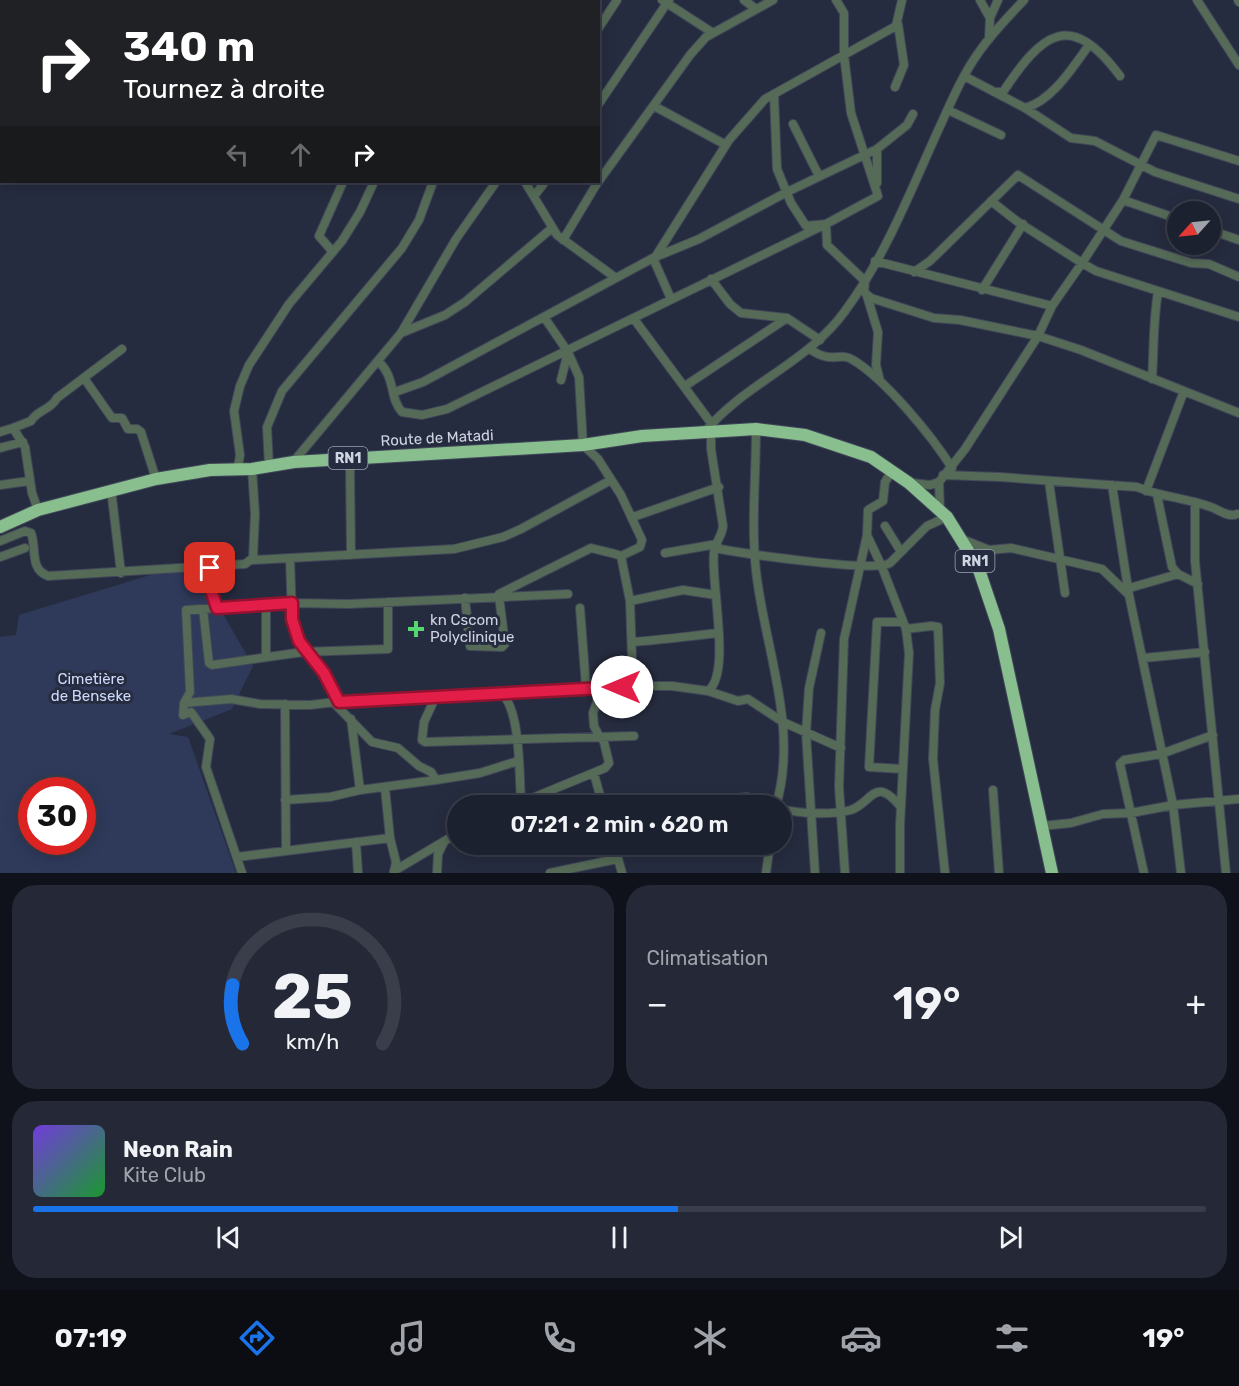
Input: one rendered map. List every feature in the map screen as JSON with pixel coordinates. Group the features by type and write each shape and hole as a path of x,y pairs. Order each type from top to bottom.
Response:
{"highway":[{"name":"RN1","path":"709,430 756,429 806,435 861,453 909,483 944,514 964,540 987,589 999,629 1052,873"},
{"name":"Route de Matadi","path":"0,527 38,510 111,489 156,479 238,467 252,469 294,462 583,445 642,436 709,430"}],"street":[{"path":"744,0 756,9"},
{"path":"600,180 690,55 713,33 773,0"},
{"path":"836,0 844,13 844,55 851,113 877,190"},
{"path":"895,87 904,65 898,24 902,0"},
{"path":"980,0 990,18"},
{"path":"989,39 990,18 998,0"},
{"path":"709,430 743,395 810,349 845,312 865,281 964,76 989,39 1024,0"},
{"path":"1197,0 1239,65"},
{"path":"600,102 666,1 713,33"},
{"path":"600,25 613,2"},
{"path":"654,257 726,145 765,99 898,24"},
{"path":"993,92 1003,92 1034,50 1047,40 1069,34 1102,55 1120,76"},
{"path":"1025,108 1038,104 1062,81 1089,45"},
{"path":"964,76 1025,108 1071,138 1095,141 1180,182 1239,199"},
{"path":"774,94 777,169 791,203 806,226 826,224"},
{"path":"765,99 774,106"},
{"path":"654,106 726,145"},
{"path":"948,110 1001,135"},
{"path":"395,392 412,388 654,257 699,239 787,192 877,149 907,125 913,114"},
{"path":"793,124 819,176"},
{"path":"909,483 930,485 941,478 965,449 1038,336 1052,306 1123,200 1156,135 1239,161"},
{"path":"378,361 391,377 397,404 402,412 429,415 472,399 878,196 877,149"},
{"path":"914,272 930,261 1013,178 1021,176 1121,241 1191,263 1209,264 1239,276"},
{"path":"333,252 319,236 343,183"},
{"path":"238,467 240,454 234,411 244,374 284,310 333,252 355,221 374,183"},
{"path":"270,466 267,427 282,392 402,248 419,220 433,183"},
{"path":"294,462 401,333 456,239 495,183"},
{"path":"526,183 552,228 563,240 616,278"},
{"path":"534,196 544,183"},
{"path":"563,240 597,183"},
{"path":"1123,200 1167,215"},
{"path":"991,201 1095,271 1239,317"},
{"path":"826,224 827,245 865,281"},
{"path":"982,290 1023,224"},
{"path":"401,333 445,315 465,302 552,228"},
{"path":"1221,234 1239,240"},
{"path":"654,257 671,299"},
{"path":"875,261 1052,306"},
{"path":"711,279 730,304 741,313 787,318 820,340"},
{"path":"865,281 864,292 878,332 876,365 880,382"},
{"path":"1152,379 1155,341 1152,324 1158,292"},
{"path":"867,296 934,318 960,320 1038,336 1081,350 1239,413"},
{"path":"497,596 591,548 621,556 641,545 633,517 598,459 583,445 580,383 568,352 544,317"},
{"path":"685,386 787,318"},
{"path":"634,319 685,386 709,430 723,526 722,537 716,546 719,633 717,678 708,691"},
{"path":"0,432 33,420 35,413 54,405 57,398 122,349"},
{"path":"810,349 825,358 841,357 854,360 880,382 937,446 956,475"},
{"path":"561,380 568,352"},
{"path":"84,378 112,418 122,417 128,429 141,432 156,479"},
{"path":"1146,491 1184,391"},
{"path":"13,428 23,442 29,481 38,510"},
{"path":"756,429 755,556 783,722 782,783 779,795"},
{"path":"0,448 23,442"},
{"path":"252,469 255,520 252,560"},
{"path":"350,469 351,555"},
{"path":"845,873 840,811 839,728 844,639 867,535 869,508 883,501 885,482 892,471"},
{"path":"941,478 956,475 1137,487 1157,495 1195,502 1231,516 1238,514"},
{"path":"665,553 716,546 755,556 797,558 860,567 882,567 902,552 927,526 944,514 941,478"},
{"path":"0,541 25,531 31,533 37,566 40,572 48,576 210,568 245,564 252,560 454,549 503,537 611,480"},
{"path":"0,485 29,481"},
{"path":"1049,482 1065,593"},
{"path":"1112,485 1127,590 1144,658 1161,754 1173,805 1180,873"},
{"path":"633,517 719,487"},
{"path":"111,489 122,573"},
{"path":"1157,495 1170,562 1178,574 1198,584"},
{"path":"1195,502 1194,544 1226,873"},
{"path":"885,526 902,552"},
{"path":"867,535 882,567 904,626 909,653 902,769 900,873"},
{"path":"964,540 989,549 1011,548 1106,570 1127,590"},
{"path":"0,557 25,548"},
{"path":"621,556 630,601 633,686"},
{"path":"290,558 296,633 306,652 324,673 337,702 372,742 394,746 419,766 431,772 436,780"},
{"path":"210,568 209,584 217,608"},
{"path":"1127,590 1178,574"},
{"path":"630,601 684,590 716,595"},
{"path":"242,873 206,767 210,739 191,712 183,715 184,703 190,692 186,610 292,603 388,602 568,594"},
{"path":"465,598 470,646 502,647 504,644 497,596"},
{"path":"203,609 209,663 231,663 266,655 390,649 388,602"},
{"path":"266,605 266,655"},
{"path":"580,608 585,687"},
{"path":"902,769 869,767 877,622 938,627 940,684 935,710 933,759 945,873"},
{"path":"633,642 678,639 691,634 719,633"},
{"path":"815,873 806,733 809,688 821,633"},
{"path":"1144,658 1205,652"},
{"path":"184,703 231,699 254,704 285,704 585,687 672,686 708,691 738,701 748,699 783,722 841,748"},
{"path":"537,795 594,774 609,763 602,738 594,726 593,714 599,696 609,687"},
{"path":"501,693 510,704 519,750 521,795"},
{"path":"436,696 424,722 423,741 439,743 515,738 634,736"},
{"path":"285,704 285,851"},
{"path":"351,719 360,790"},
{"path":"1144,873 1120,764 1124,760 1161,754 1213,735"},
{"path":"285,800 330,797 360,790 480,773 518,762"},
{"path":"419,766 419,782"},
{"path":"594,774 600,795"},
{"path":"385,788 390,838 396,862 392,872"},
{"path":"993,790 999,873"},
{"path":"792,810 812,813 853,809 874,793 889,795 901,807"},
{"path":"1042,826 1082,820 1103,814 1131,813 1218,799 1239,799"},
{"path":"237,857 390,838"},
{"path":"392,872 447,840"},
{"path":"437,873 438,854 444,841"},
{"path":"356,842 358,873"},
{"path":"616,855 622,873"},
{"path":"766,873 768,855"},
{"path":"550,873 569,872 617,859"}],"green space":[{"name":"Cimetière de Benseke","path":"193,562 253,666 232,709 169,734 188,737 236,873 0,873 0,637 16,635 19,615"}],"place":[{"name":"kn Cscom Polyclinique","path":"416,629"}],"route":[{"path":"210,568 209,584 217,608 292,603 292,619 299,641 324,673 339,702 369,698 622,687"}]}
